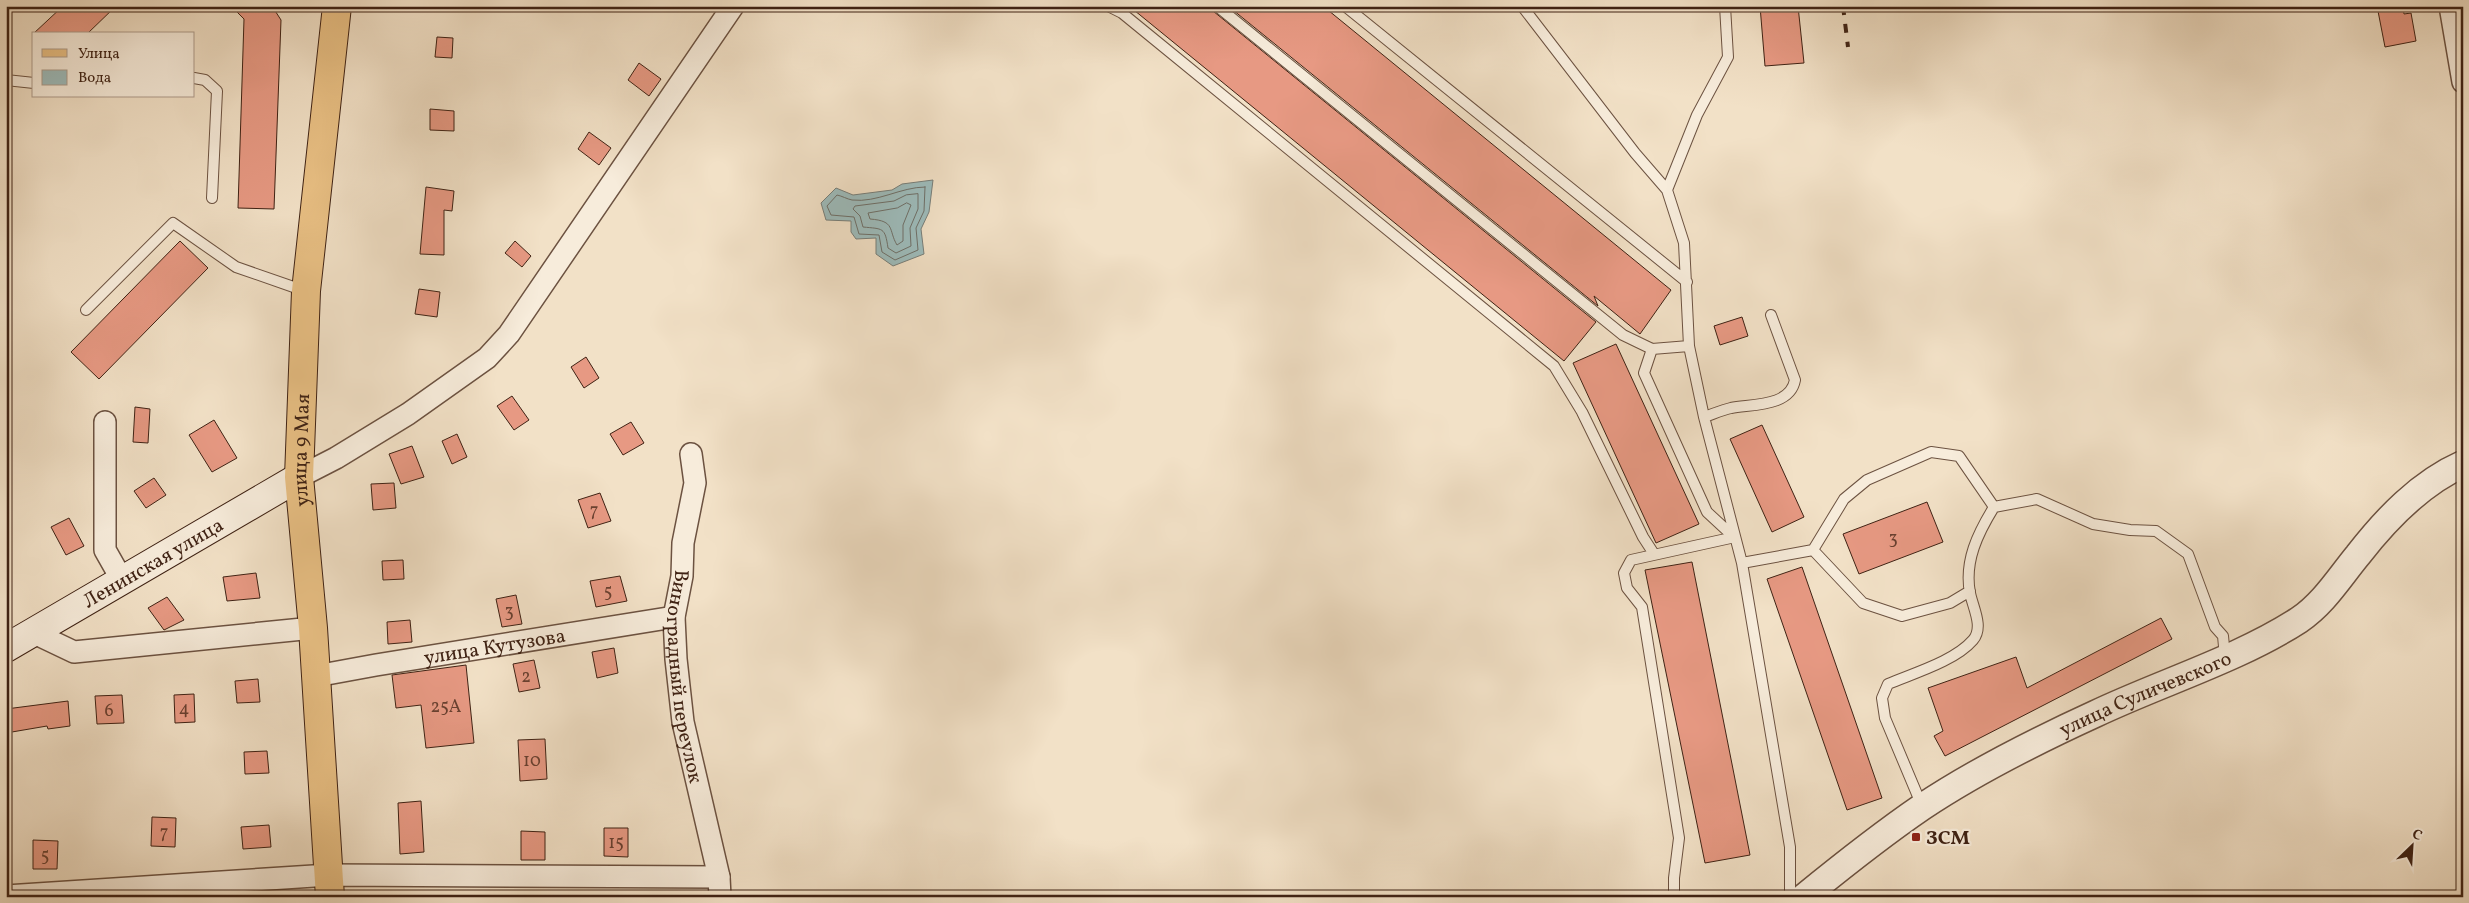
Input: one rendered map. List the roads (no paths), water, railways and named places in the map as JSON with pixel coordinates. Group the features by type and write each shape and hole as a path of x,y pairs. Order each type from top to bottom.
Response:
{"main road":[{"name":"улица 9 Мая","path":"330,886 313,628 300,477 306,291 338,6"},
{"name":"Ленинская улица","path":"6,648 300,477"}],"street":[{"path":"300,477 336,458 408,414 487,358 510,334 733,6"},
{"path":"2450,6 2463,82"},
{"path":"105,422 105,550 122,580"},
{"name":"Виноградный переулок","path":"691,454 695,483 683,543 682,576 674,617 683,722 720,887"},
{"name":"улица Суличевского","path":"1804,897 1923,807 2003,760 2096,713 2225,658 2299,620 2319,604 2378,530 2399,509 2435,480 2463,464"},
{"name":"улица Кутузова","path":"316,676 674,617"},
{"path":"32,632 74,652 313,628"},
{"path":"6,896 330,886 720,887"}],"lane":[{"path":"1108,6 1122,13 1554,366 1582,412 1643,537 1654,554"},
{"path":"1217,6 1623,335 1652,348 1689,346"},
{"path":"1345,6 1687,282"},
{"path":"1522,6 1635,153 1667,190 1684,243 1689,346 1704,417 1742,564 1790,847 1790,897"},
{"path":"1667,190 1697,115 1728,57 1725,6"},
{"path":"195,78 205,80 217,90 212,198"},
{"path":"6,80 32,83"},
{"path":"86,310 173,223 236,267 306,291"},
{"path":"1704,417 1728,409 1777,401 1793,387 1794,380 1771,315"},
{"path":"1652,348 1644,373 1707,512 1735,537"},
{"path":"1742,564 1813,550 1844,499 1867,480 1930,452 1959,456 1994,507"},
{"path":"1923,807 1885,718 1882,698 1888,684 1960,652 1974,639 1979,628 1970,592 1970,562 1977,534 1994,507 2037,499 2093,524 2130,530 2156,531 2188,554 2215,627 2223,636 2225,658"},
{"path":"1674,897 1674,878 1679,838 1642,607 1627,588 1624,573 1631,560 1735,537"},
{"path":"1813,550 1863,603 1902,616 1950,603 1970,592"}],"water":[{"path":"933,180 929,212 921,229 924,254 893,266 876,254 876,238 856,239 851,232 851,221 826,220 821,203 836,188 853,195 892,190 902,184"}],"railway":[{"path":"1843,6 1848,47"}],"place":[{"name":"ЗСМ","path":"1916,837"}]}
